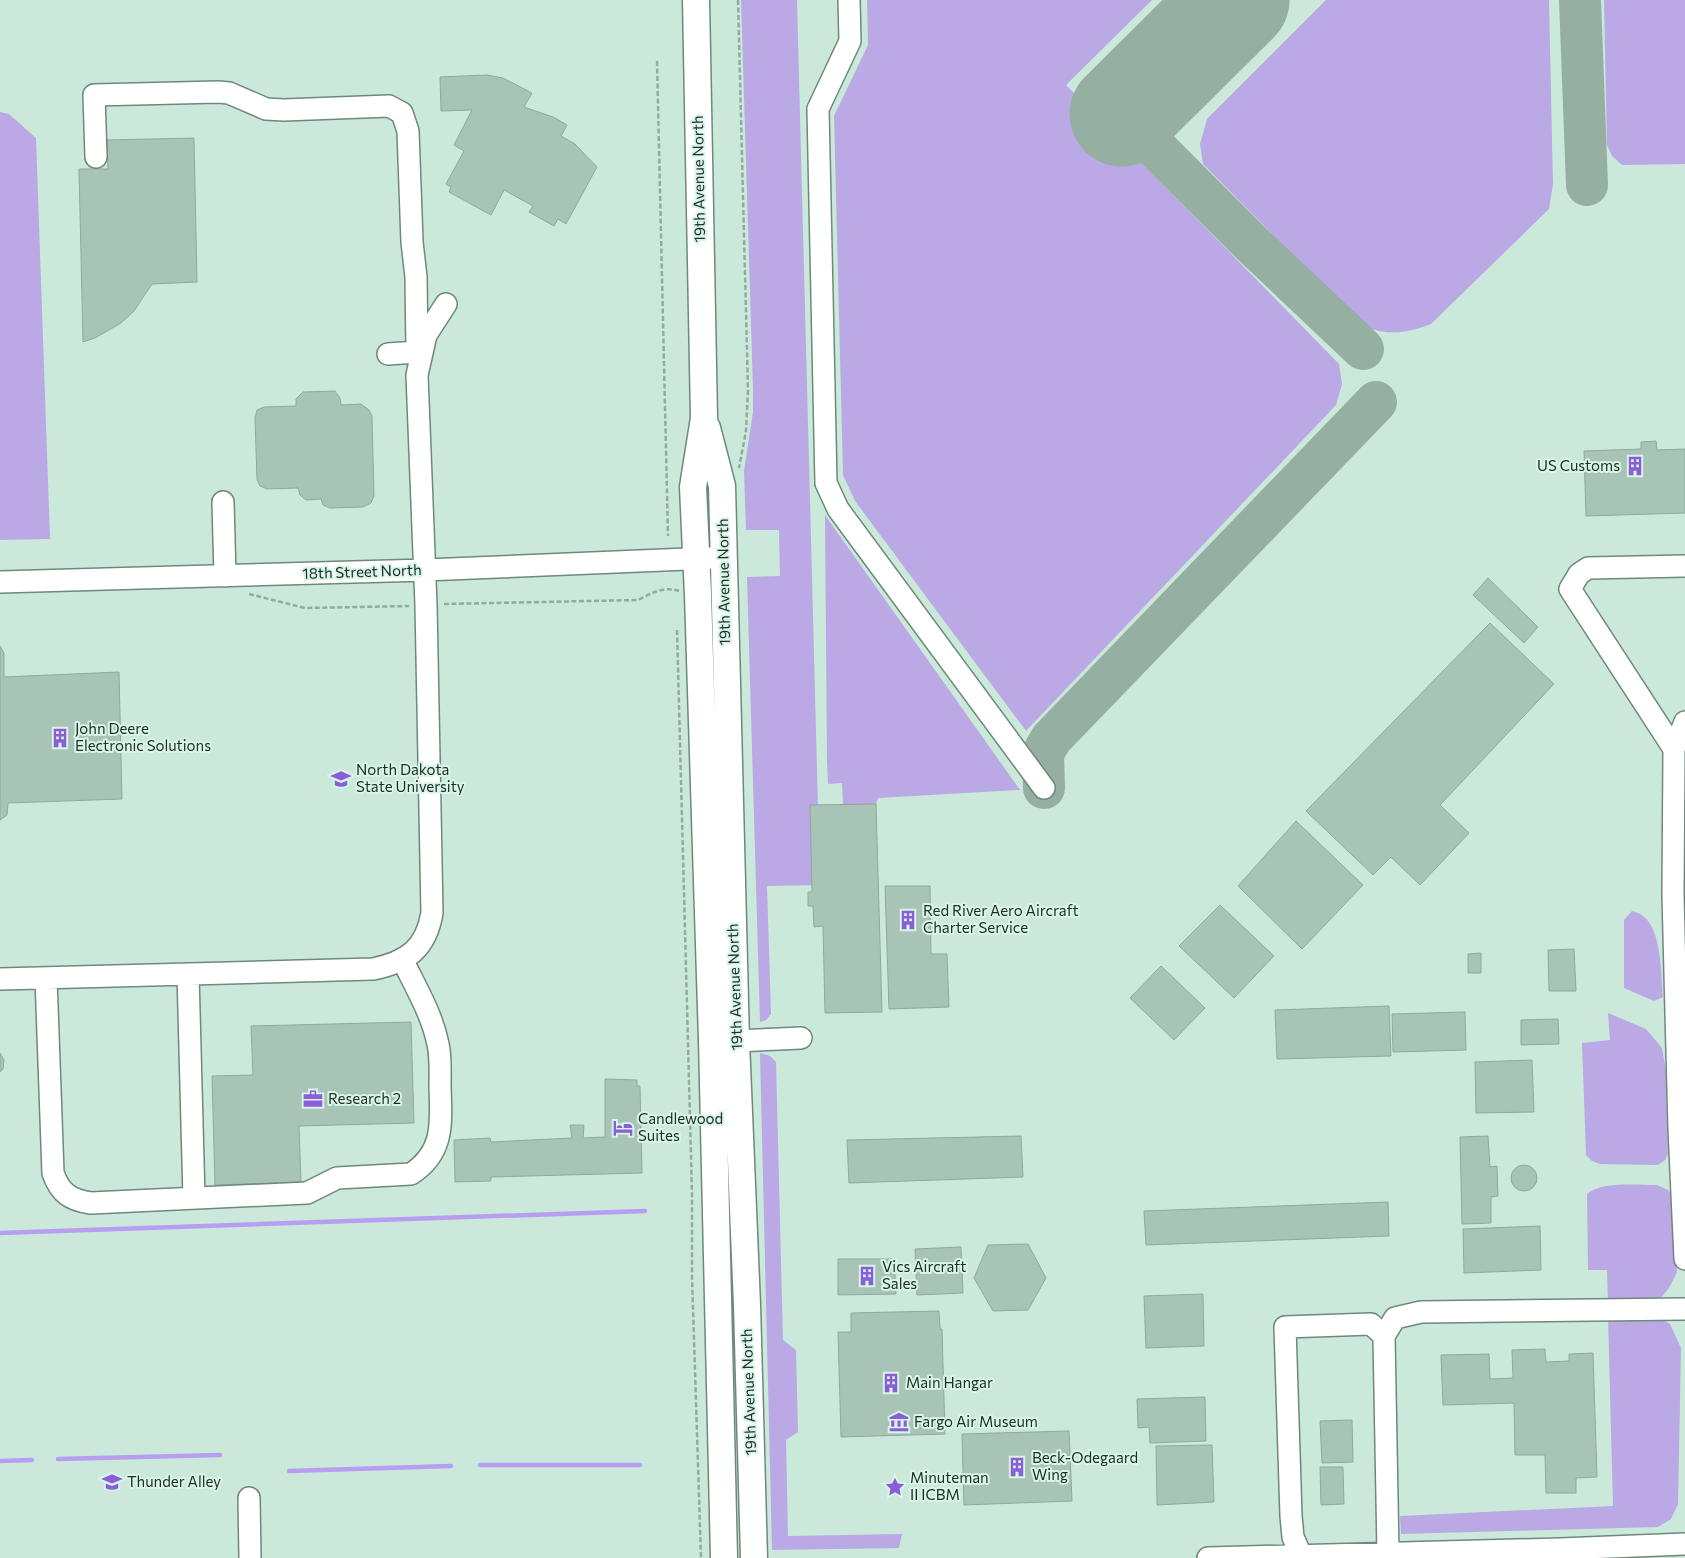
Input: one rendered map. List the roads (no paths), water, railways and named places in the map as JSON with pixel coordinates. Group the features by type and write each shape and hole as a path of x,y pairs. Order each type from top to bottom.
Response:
{"main road":[{"name":"19th Avenue North","path":"696,0 704,418 693,487 697,559 712,1040 724,1558"},
{"name":"19th Avenue North","path":"704,418 722,486 736,1041 754,1558"}],"street":[{"path":"849,0 850,42 818,109 826,483 838,509 1044,788"},
{"path":"0,979 373,969 389,966 402,959 423,942 429,929 432,913 426,605 417,376 416,277 412,242 408,131 402,113 390,106 266,109 229,93 218,92 94,95 96,157"},
{"path":"417,376 426,335 446,304"},
{"path":"388,354 417,352"},
{"path":"222,502 225,576"},
{"name":"18th Street North","path":"0,582 425,570 724,558"},
{"path":"1674,749 1570,589 1579,574 1588,568 1685,566"},
{"path":"1685,722 1674,749 1673,895 1685,1258"},
{"path":"46,978 53,1173 58,1186 77,1201 91,1203 307,1193 337,1178 411,1174 420,1168 432,1154 438,1142 441,1125 438,1044 429,1016 402,959"},
{"path":"188,974 194,1198"},
{"path":"736,1041 801,1038"},
{"path":"1388,1553 1384,1336 1395,1318 1421,1312 1685,1309"},
{"path":"1302,1557 1292,1537 1285,1327 1370,1324 1384,1336"},
{"path":"249,1498 250,1558"},
{"path":"1208,1558 1302,1557 1685,1544"}],"waterway":[{"path":"0,1233 645,1211"},
{"path":"58,1459 220,1455"},
{"path":"0,1461 32,1460"},
{"path":"480,1465 640,1465"},
{"path":"289,1471 451,1466"}],"place":[{"name":"US Customs","path":"1635,466"},
{"name":"John Deere Electronic Solutions","path":"60,738"},
{"name":"North Dakota State University","path":"341,779"},
{"name":"Red River Aero Aircraft Charter Service","path":"908,920"},
{"name":"Research 2","path":"313,1099"},
{"name":"Candlewood Suites","path":"623,1128"},
{"name":"Vics Aircraft Sales","path":"867,1276"},
{"name":"Main Hangar","path":"891,1383"},
{"name":"Fargo Air Museum","path":"899,1422"},
{"name":"Beck-Odegaard Wing","path":"1017,1467"},
{"name":"Thunder Alley","path":"112,1482"},
{"name":"Minuteman II ICBM","path":"895,1487"}]}
